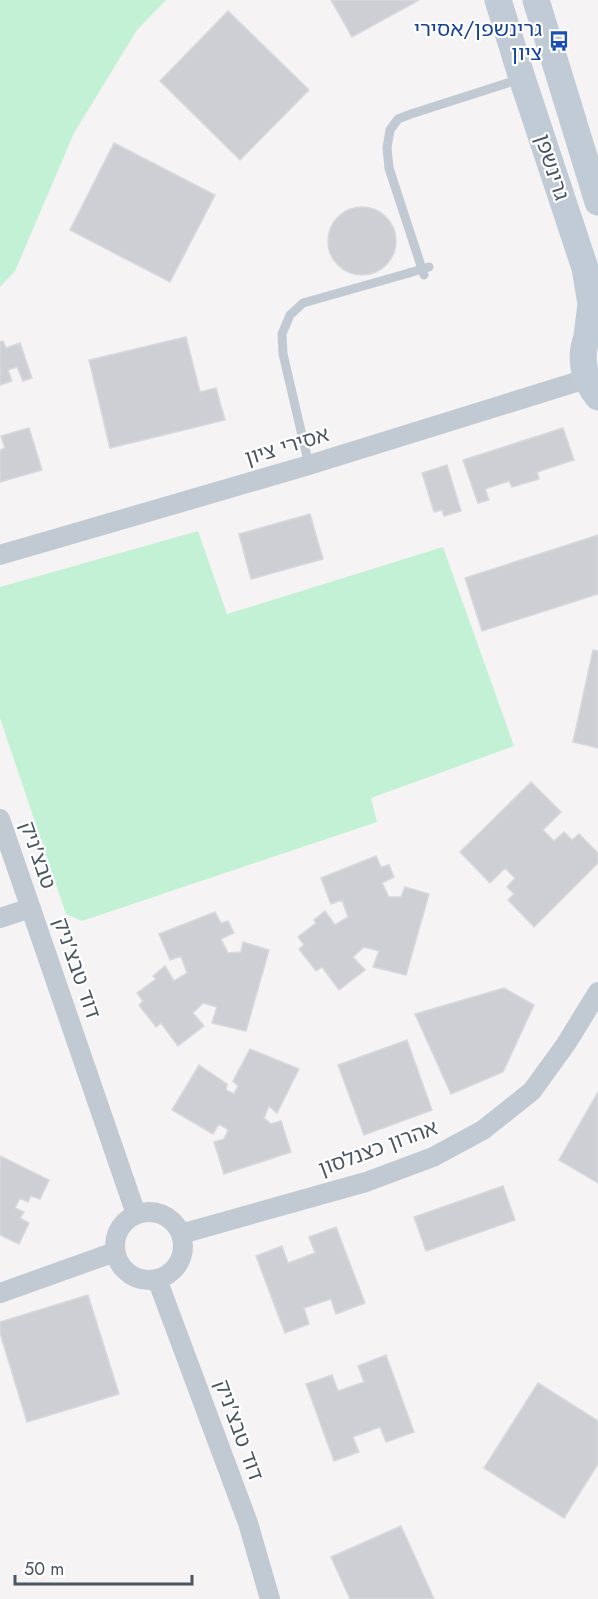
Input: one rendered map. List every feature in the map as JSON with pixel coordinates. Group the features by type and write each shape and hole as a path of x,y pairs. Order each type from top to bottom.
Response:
{"street":[{"name":"גרינשפן","path":"498,0 585,268 592,328 582,355 592,388"},
{"name":"גרינשפן","path":"536,0 598,201"},
{"name":"אסירי ציון","path":"0,555 309,465 592,388"},
{"name":"טבצ'ניק","path":"0,819 31,908"},
{"path":"0,918 31,908"},
{"name":"דוד טבצ'ניק","path":"31,908 136,1214"},
{"name":"אהרון כצנלסון","path":"181,1234 366,1182 433,1157 483,1130 532,1091 566,1044 598,992"},
{"path":"150,1211 163,1214 173,1221 181,1234 183,1254 176,1268 166,1276 157,1279 146,1280 135,1277 125,1270 115,1252 115,1239 119,1228 127,1219 136,1214 150,1211"},
{"path":"0,1293 115,1252"},
{"name":"דוד טבצ'ניק","path":"157,1279 248,1523 270,1599"}],"lane":[{"path":"309,465 283,354 282,334 290,315 303,303 410,273 427,271 389,168 387,148 390,130 398,119 522,78"}],"green space":[{"path":"0,0 166,0 137,30 74,133 15,271 0,287"},
{"path":"198,531 227,614 443,547 514,746 371,798 377,822 82,921 66,914 0,718 0,587"}],"building":[{"path":"331,0 419,0 352,37"},
{"path":"228,11 309,90 240,160 160,81"},
{"path":"114,143 215,195 170,282 70,230"},
{"path":"369,207 381,213 390,222 396,234 394,254 386,265 369,275 355,275 338,265 330,254 328,234 338,217 349,209"},
{"path":"186,337 200,392 216,388 225,420 110,448 89,360"},
{"path":"3,341 6,348 20,343 32,378 23,381 17,367 8,370 12,381 0,385 0,342"},
{"path":"29,428 42,470 0,482 0,450 5,448 1,436"},
{"path":"563,428 574,460 537,472 539,479 512,487 509,481 485,489 489,500 478,503 463,460"},
{"path":"447,465 461,511 444,516 442,510 434,512 422,473"},
{"path":"310,514 323,559 251,579 239,534"},
{"path":"598,535 598,594 482,631 465,578"},
{"path":"593,650 598,651 598,748 573,742"},
{"path":"531,782 561,812 543,830 554,841 564,832 572,840 579,834 598,853 598,863 534,927 508,900 514,894 507,887 515,878 505,868 490,883 460,852"},
{"path":"376,856 381,867 389,865 394,877 382,883 389,897 401,897 405,887 429,894 406,975 373,967 379,951 364,947 353,957 365,970 339,990 322,967 316,971 299,949 304,945 298,937 316,923 314,920 325,911 335,925 348,917 342,900 331,904 321,878"},
{"path":"215,912 221,923 228,921 234,933 221,939 228,953 241,952 243,942 269,950 246,1031 212,1023 217,1007 203,1003 193,1013 204,1026 178,1046 161,1023 156,1027 139,1005 143,1001 137,993 156,979 153,976 165,966 174,981 187,973 181,956 170,960 159,934"},
{"path":"504,988 534,1005 503,1072 451,1094 415,1014"},
{"path":"407,1040 432,1110 364,1135 338,1065"},
{"path":"250,1049 299,1069 277,1113 269,1106 264,1118 271,1124 281,1121 291,1152 224,1174 214,1142 224,1139 228,1130 219,1124 213,1134 172,1110 199,1065 227,1084 226,1090 234,1094 238,1086 233,1081"},
{"path":"598,1092 598,1183 559,1160"},
{"path":"0,1156 49,1180 40,1199 31,1196 28,1202 20,1198 15,1208 24,1212 20,1218 29,1223 19,1244 0,1235"},
{"path":"503,1186 515,1220 426,1251 414,1217"},
{"path":"336,1227 365,1303 336,1314 331,1299 304,1308 309,1324 285,1333 256,1256 282,1246 288,1263 315,1253 309,1237"},
{"path":"88,1295 119,1394 27,1422 0,1333 0,1322"},
{"path":"386,1355 414,1432 386,1442 380,1427 353,1437 359,1452 334,1461 306,1384 332,1375 338,1391 364,1382 358,1366"},
{"path":"538,1383 598,1421 598,1464 564,1518 484,1468"},
{"path":"401,1526 434,1599 350,1599 331,1557"}],"place":[{"name":"גרינשפן/אסירי ציון","path":"559,41"}]}
